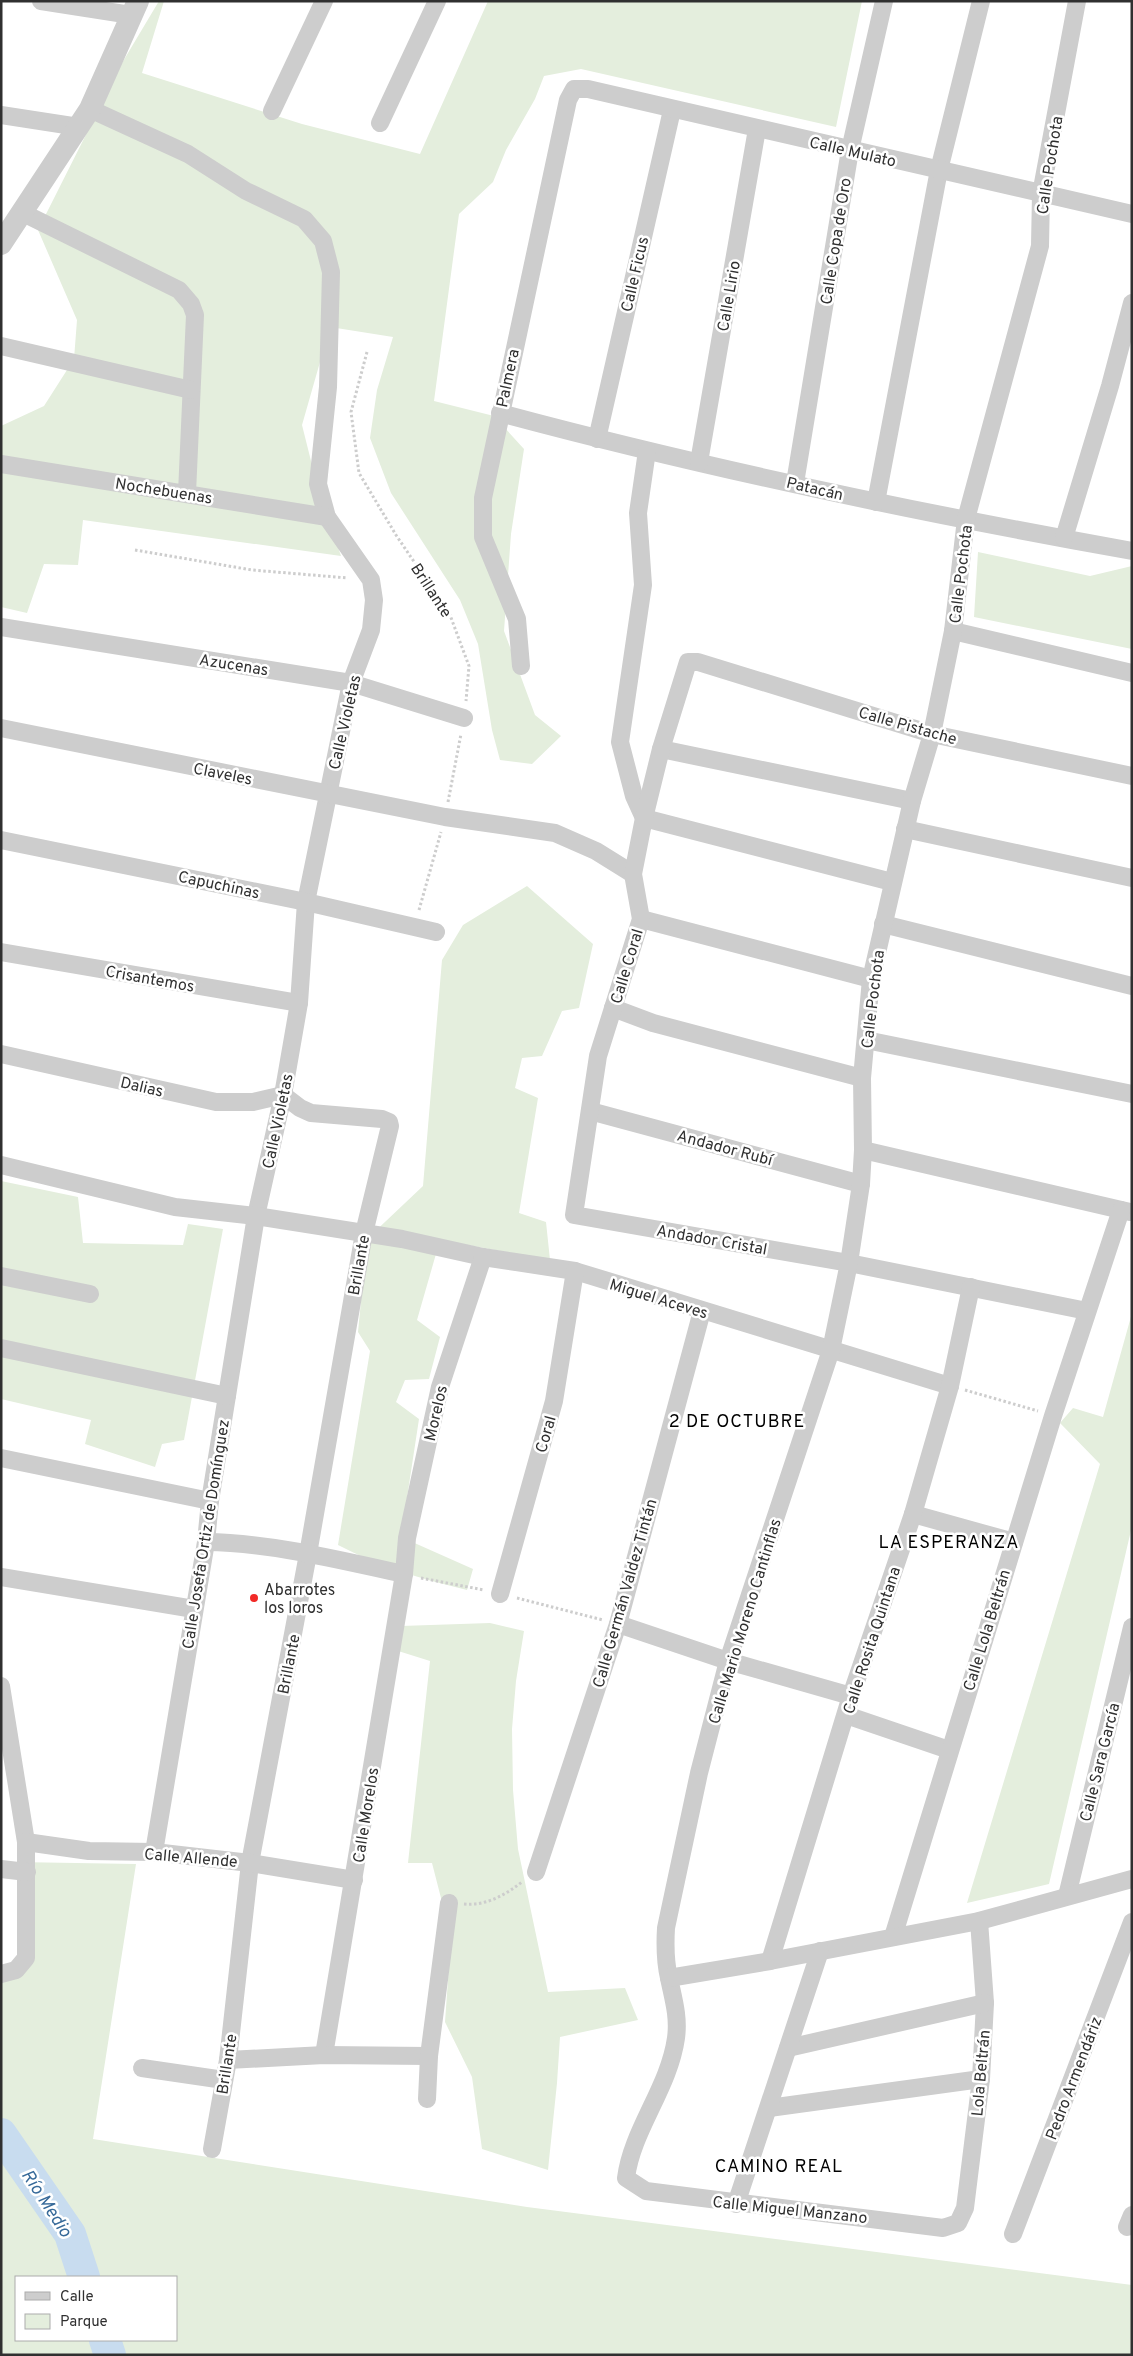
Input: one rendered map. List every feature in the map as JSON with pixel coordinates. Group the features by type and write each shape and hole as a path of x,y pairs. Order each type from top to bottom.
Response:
{"street":[{"path":"3,239 85,118 135,8 41,1"},
{"path":"272,111 324,1"},
{"path":"380,123 437,1"},
{"name":"Calle Copa de Oro","path":"795,483 850,150 884,1"},
{"path":"876,502 939,170 980,1"},
{"name":"Calle Pochota","path":"863,1150 862,1078 871,978 912,801 932,734 953,631 966,520 1040,246 1041,194 1078,1"},
{"name":"Calle Mulato","path":"574,90 588,89 672,110 1132,214"},
{"name":"Palmera","path":"521,666 517,618 483,537 483,498 568,100 574,90"},
{"name":"Calle Ficus","path":"597,439 672,110"},
{"path":"1,115 85,118"},
{"name":"Calle Violetas","path":"85,118 188,154 246,191 304,219 323,241 331,272 328,388 318,484 327,517 371,580 374,600 371,630 351,683 306,902 299,1003 283,1095 256,1216"},
{"name":"Calle Lirio","path":"699,462 757,129"},
{"path":"22,213 179,290 186,296 195,315 187,493"},
{"path":"1064,538 1110,386 1132,303"},
{"path":"1,346 191,390"},
{"name":"Patacán","path":"500,413 647,451 876,502 1132,551"},
{"path":"647,451 638,513 643,585 620,742 634,796 644,818 892,882"},
{"name":"Nochebuenas","path":"1,464 327,517"},
{"name":"Azucenas","path":"1,627 351,683 464,718"},
{"path":"953,631 1132,673"},
{"name":"Calle Coral","path":"574,1215 598,1056 641,919 633,874 644,818 661,749 688,662"},
{"name":"Calle Pistache","path":"688,662 698,662 932,734 1132,776"},
{"name":"Claveles","path":"1,728 445,817 555,833 596,851 633,874"},
{"path":"661,749 912,801"},
{"path":"905,829 1132,878"},
{"name":"Capuchinas","path":"1,840 306,902 436,932"},
{"path":"641,919 871,978"},
{"path":"883,924 1132,986"},
{"name":"Crisantemos","path":"1,952 299,1003"},
{"path":"613,1008 653,1023 862,1078"},
{"path":"866,1040 1132,1094"},
{"name":"Dalias","path":"1,1054 216,1102 253,1102 283,1095"},
{"name":"Brillante","path":"212,2149 228,2060 250,1862 308,1554 364,1233 390,1126 388,1122 382,1119 311,1113 300,1108 283,1095"},
{"name":"Andador Rubí","path":"590,1111 861,1184"},
{"path":"863,1150 1126,1212"},
{"name":"Calle Mario Moreno Cantinflas","path":"626,2178 628,2159 658,2097 675,2044 676,2005 669,1978 665,1949 666,1928 699,1773 728,1661 831,1350 849,1263 861,1184 863,1150"},
{"name":"Miguel Aceves","path":"1,1164 176,1207 256,1216 364,1233 483,1257 575,1271 950,1386"},
{"name":"Calle Lola Beltrán","path":"893,1937 1053,1416 1087,1311 1126,1212"},
{"name":"Andador Cristal","path":"574,1215 849,1263 1087,1311"},
{"name":"Calle Josefa Ortiz de Domínguez","path":"154,1852 206,1542 210,1501 226,1396 256,1216"},
{"name":"Morelos","path":"404,1574 406,1538 440,1386 483,1257"},
{"name":"Coral","path":"500,1594 554,1402 575,1271"},
{"path":"1,1276 90,1294"},
{"name":"Calle Rosita Quintana","path":"770,1961 851,1696 913,1514 950,1386 970,1287"},
{"name":"Calle Germán Valdez Tintán","path":"536,1872 618,1624 702,1311"},
{"path":"1,1348 226,1396"},
{"path":"1,1458 210,1501"},
{"path":"913,1514 1014,1542"},
{"path":"206,1542 225,1542 308,1554 404,1574"},
{"name":"Calle Morelos","path":"324,2055 404,1574"},
{"path":"1,1577 194,1609"},
{"path":"618,1624 728,1661 851,1696"},
{"name":"Calle Sara García","path":"1066,1896 1132,1627"},
{"path":"1,1686 7,1752 26,1842 28,1872 26,1958 9,1972"},
{"path":"846,1715 949,1750"},
{"name":"Calle Allende","path":"26,1842 89,1851 154,1852 250,1862 354,1880"},
{"path":"1,1869 28,1872"},
{"path":"669,1978 770,1961 979,1921 1132,1879"},
{"path":"427,2099 429,2056 449,1903"},
{"name":"Lola Beltrán","path":"958,2223 965,2208 981,2079 985,2003 979,1921"},
{"name":"Pedro Armendáriz","path":"1013,2234 1132,1922"},
{"path":"736,2204 820,1951"},
{"path":"788,2048 985,2003"},
{"path":"228,2060 324,2055 429,2056"},
{"path":"142,2068 224,2080"},
{"path":"769,2108 981,2079"},
{"name":"Calle Miguel Manzano","path":"626,2178 646,2192 943,2228 958,2223"}],"path":[{"name":"Brillante","path":"367,352 351,412 359,472 396,535 450,615 469,666 464,718 445,817 415,926"},
{"path":"135,550 252,570 371,580"},
{"path":"950,1386 1053,1416"},
{"path":"449,1903 472,1905 503,1896 536,1872"}],"green space":[{"path":"159,1 164,1 142,73 302,124 420,154 488,1 862,1 836,127 581,69 544,76 535,99 506,150 493,182 459,214 434,401 494,416 524,449 511,534 504,631 535,715 561,736 532,764 500,760 492,730 478,644 460,600 391,493 370,438 377,390 393,337 330,327 302,425 317,485 341,556 83,520 78,565 44,564 27,613 1,607 1,426 44,406 74,359 77,320 38,230 122,63"},
{"path":"978,552 1090,576 1132,566 1132,649 974,617"},
{"path":"527,886 593,944 579,1008 562,1011 542,1056 522,1058 515,1088 538,1098 519,1213 546,1222 550,1260 440,1240 417,1320 440,1337 429,1379 405,1380 396,1402 419,1419 401,1537 473,1569 467,1590 401,1572 338,1545 370,1351 358,1332 367,1239 423,1186 442,960 463,925"},
{"path":"1,1181 78,1197 83,1243 183,1245 188,1224 223,1229 184,1440 162,1444 155,1467 85,1444 91,1420 1,1399"},
{"path":"1132,1313 1132,1526 1049,1884 967,1903 1100,1464 1060,1423 1073,1408 1103,1417"},
{"path":"490,1623 524,1631 516,1681 512,1729 513,1790 518,1849 548,1992 625,1988 638,2020 560,2037 548,2170 482,2149 472,2077 445,2022 451,1937 432,1863 408,1863 430,1661 395,1650 401,1626"},
{"path":"16,1862 136,1864 93,2139 527,2207 1132,2285 1132,2355 1,2355 1,1977 22,1963"}],"waterway":[{"name":"Río Medio","path":"1,2134 70,2234 84,2276"},
{"name":"Río Medio","path":"105,2341 110,2355"}],"place":[{"name":"Abarrotes los loros","path":"254,1598"}],"district":[{"name":"2 DE OCTUBRE","path":"737,1421"},
{"name":"LA ESPERANZA","path":"949,1542"},
{"name":"CAMINO REAL","path":"779,2166"}]}
